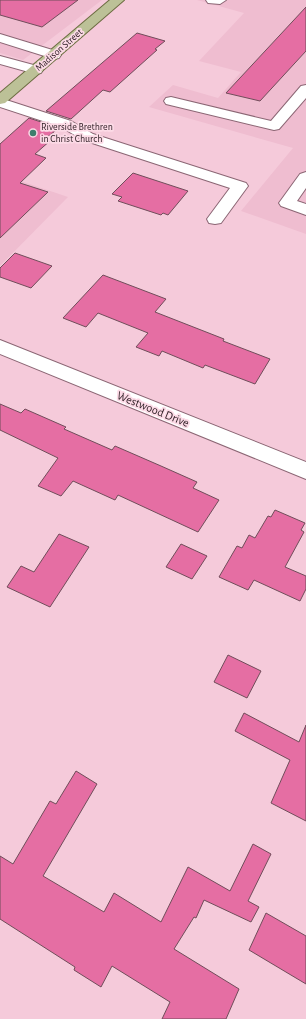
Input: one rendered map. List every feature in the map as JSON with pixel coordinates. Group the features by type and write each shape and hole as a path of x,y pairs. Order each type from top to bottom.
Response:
{"main road":[{"name":"Madison Street","path":"0,101 118,0"}],"street":[{"path":"212,0 220,0"},
{"path":"0,38 54,55"},
{"path":"0,60 36,70"},
{"path":"171,102 274,126 306,89"},
{"path":"0,101 66,124 88,137 240,186 215,219"},
{"path":"306,177 287,203 306,210"},
{"name":"Westwood Drive","path":"0,347 306,471"}],"shaded area":[{"path":"0,0 102,0 23,60 0,53"},
{"path":"197,0 306,0 306,234 241,211 293,148 149,107 173,85 218,98 241,72 199,61 244,13"},
{"path":"0,174 68,197 0,266"}],"building":[{"path":"0,0 78,0 42,27 0,15"},
{"path":"306,7 306,51 260,101 226,93"},
{"path":"137,33 165,41 110,92 103,90 71,119 46,111"},
{"path":"29,118 59,128 46,138 51,140 35,154 46,158 20,183 48,192 0,238 0,144"},
{"path":"133,173 188,191 168,215 163,213 161,215 118,201 122,197 112,194"},
{"path":"15,253 52,266 31,288 0,277 0,268"},
{"path":"103,275 166,299 155,312 270,359 255,384 205,365 203,368 162,351 159,356 136,347 148,333 98,313 86,327 63,318"},
{"path":"0,404 21,413 25,409 66,427 64,429 112,450 115,446 161,466 197,482 193,488 219,500 198,532 118,495 115,500 73,481 61,496 38,486 58,458 0,430"},
{"path":"275,510 305,523 301,530 304,532 285,567 306,576 306,589 300,601 254,580 248,590 219,577 237,546 242,548 249,535 255,538 268,516 271,517"},
{"path":"59,534 89,547 50,607 7,587 21,566 34,572"},
{"path":"181,544 207,556 192,579 166,567"},
{"path":"228,655 261,671 247,698 214,682"},
{"path":"244,713 299,742 306,725 306,821 271,803 290,760 235,731"},
{"path":"76,771 97,784 43,876 104,912 114,893 161,922 188,867 230,891 253,844 271,854 248,901 259,907 251,922 204,900 196,918 194,917 174,949 239,989 226,1019 162,1019 170,1002 112,966 101,987 74,970 75,967 0,919 0,856 13,864 50,801 56,804"},
{"path":"266,913 306,936 306,984 249,950"}],"place":[{"name":"Riverside Brethren in Christ Church","path":"33,133"}]}
